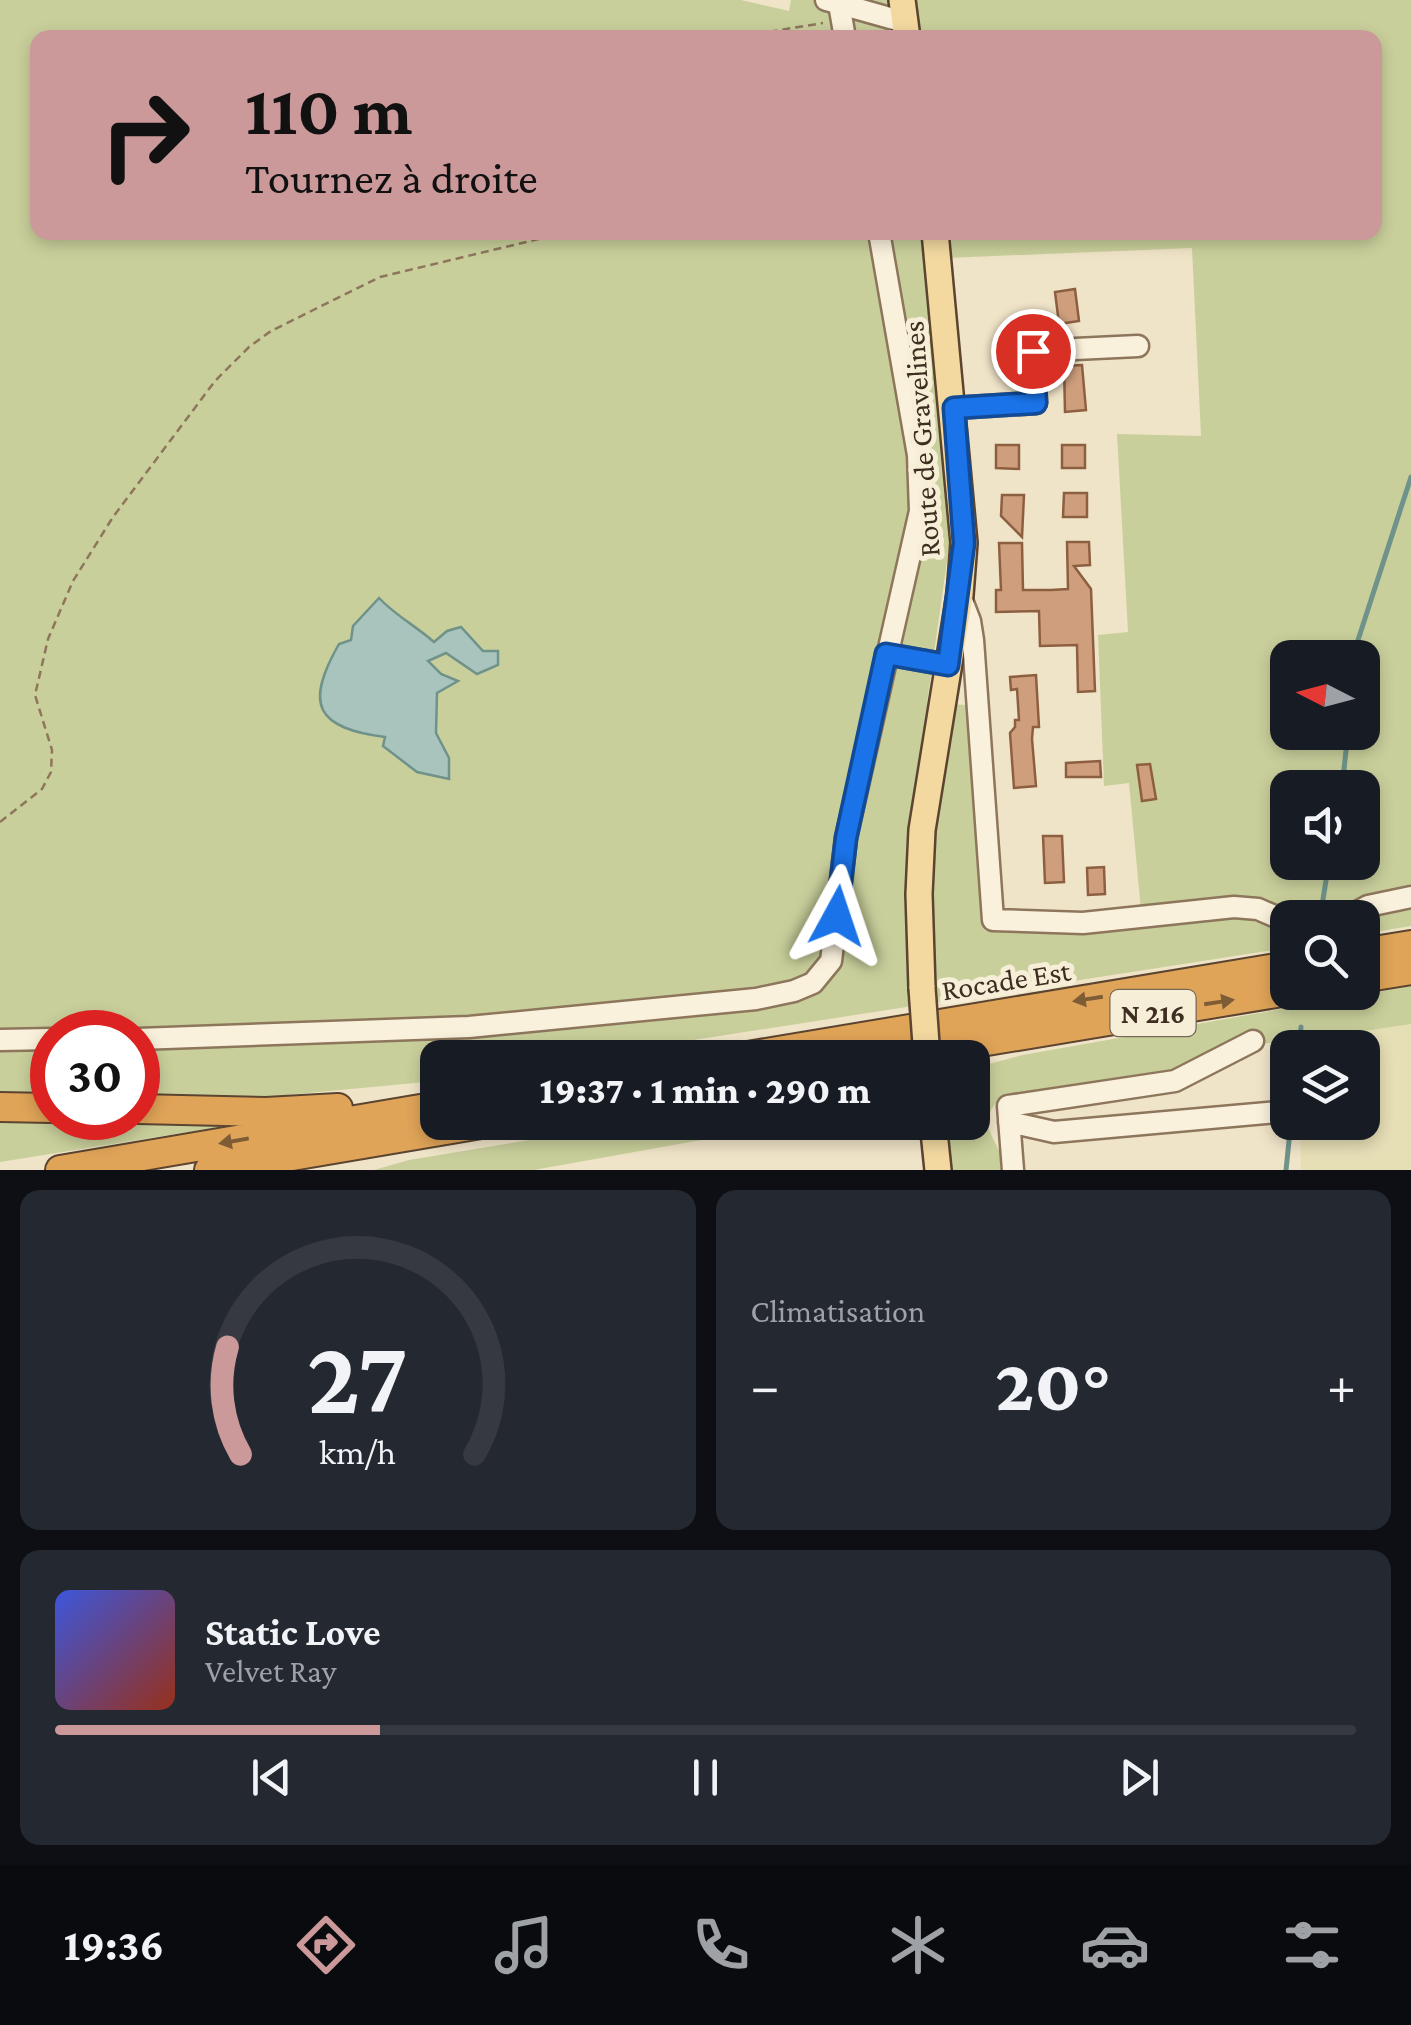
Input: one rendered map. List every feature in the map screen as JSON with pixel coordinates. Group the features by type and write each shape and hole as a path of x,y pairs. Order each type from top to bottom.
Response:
{"highway":[{"path":"1380,950 1411,945"},
{"name":"Rocade Est","path":"844,1040 1270,969"},
{"path":"1380,975 1411,970"},
{"name":"Rocade Est","path":"990,1040 1270,993"},
{"path":"0,1106 30,1107"},
{"path":"160,1110 266,1112 354,1106 399,1112"},
{"path":"60,1170 420,1109"},
{"path":"208,1170 420,1134"},
{"path":"330,1170 441,1140"}],"main road":[{"name":"Route de Gravelines","path":"926,1040 919,894 922,830 960,595 964,531 936,240"},
{"path":"934,1140 938,1170"}],"street":[{"path":"838,16 904,20"},
{"path":"160,1038 486,1025 756,998 794,991 812,983 826,969 833,953 846,838 916,536 920,496 918,455 880,240"},
{"path":"954,408 1036,403 1033,351 1138,346"},
{"path":"960,595 973,640 994,920 1083,922 1241,907 1270,913"},
{"path":"886,654 948,665"},
{"path":"1380,903 1411,897"},
{"path":"0,1040 30,1040"},
{"path":"1013,1170 1008,1106 1175,1080 1252,1042"},
{"path":"1010,1122 1054,1132 1270,1112"}],"path":[{"path":"770,30 838,16"},
{"path":"0,822 42,789 52,772 52,750 35,695 48,640 73,581 113,517 215,381 271,331 380,277 535,240"}],"shaded area":[{"path":"1411,1024 1411,1170 1301,1170 1300,1140 1380,1140 1380,1030 1371,1030"}],"green space":[{"path":"0,0 741,0 789,11 791,0 1411,0 1411,926 1380,931 1380,900 1270,900 1270,951 694,1040 420,1040 420,1083 242,1099 160,1097 160,1010 30,1010 30,1096 0,1095","holes":["1192,248 1201,436 1117,434 1128,632 1098,635 1104,786 1129,783 1142,921 1088,929 985,931 967,705 927,703 950,540 951,501 923,259"]},
{"path":"1411,986 1411,1024 1371,1030 1270,1030 1270,1043 1224,1047 1178,1072 1003,1095 990,1114 990,1064 1276,1010 1380,1010 1380,992"},
{"path":"0,1116 30,1117 30,1140 138,1140 0,1162"},
{"path":"160,1119 258,1121 160,1137"},
{"path":"990,1132 1004,1170 949,1170 945,1140 990,1140"},
{"path":"530,1140 701,1140 534,1170 374,1170 409,1160"}],"water":[{"path":"379,598 434,642 447,631 461,627 483,651 498,651 498,665 477,674 446,653 428,661 441,674 458,681 437,693 436,733 449,758 449,779 417,772 383,746 385,737 344,727 323,710 320,698 328,665 339,644 351,640 353,626"}],"building":[{"path":"1075,289 1079,321 1059,324 1055,292"},
{"path":"1082,365 1086,410 1065,412 1064,366"},
{"path":"996,445 1019,445 1019,469 996,468"},
{"path":"1062,445 1085,445 1085,468 1062,468"},
{"path":"1064,493 1087,493 1087,517 1063,517"},
{"path":"1002,495 1024,495 1022,537 1001,516"},
{"path":"1067,542 1089,542 1090,565 1074,566 1091,589 1095,691 1078,692 1077,645 1040,646 1039,611 996,612 996,590 1001,590 999,543 1022,543 1023,590 1051,590 1068,589"},
{"path":"1036,675 1039,727 1033,727 1032,739 1036,786 1014,788 1010,733 1015,720 1019,720 1017,689 1011,690 1010,677"},
{"path":"1100,761 1101,777 1066,777 1066,763"},
{"path":"1150,764 1156,799 1142,801 1137,765"},
{"path":"1043,836 1062,836 1064,882 1045,883"},
{"path":"1104,867 1105,894 1088,895 1087,868"}],"waterway":[{"path":"1358,640 1411,477"},
{"path":"1344,770 1346,750"},
{"path":"1323,900 1326,880"},
{"path":"1286,1170 1289,1140"}],"route":[{"path":"837,916 846,838 886,654 948,665 964,543 954,408 1036,403 1033,351"}]}
